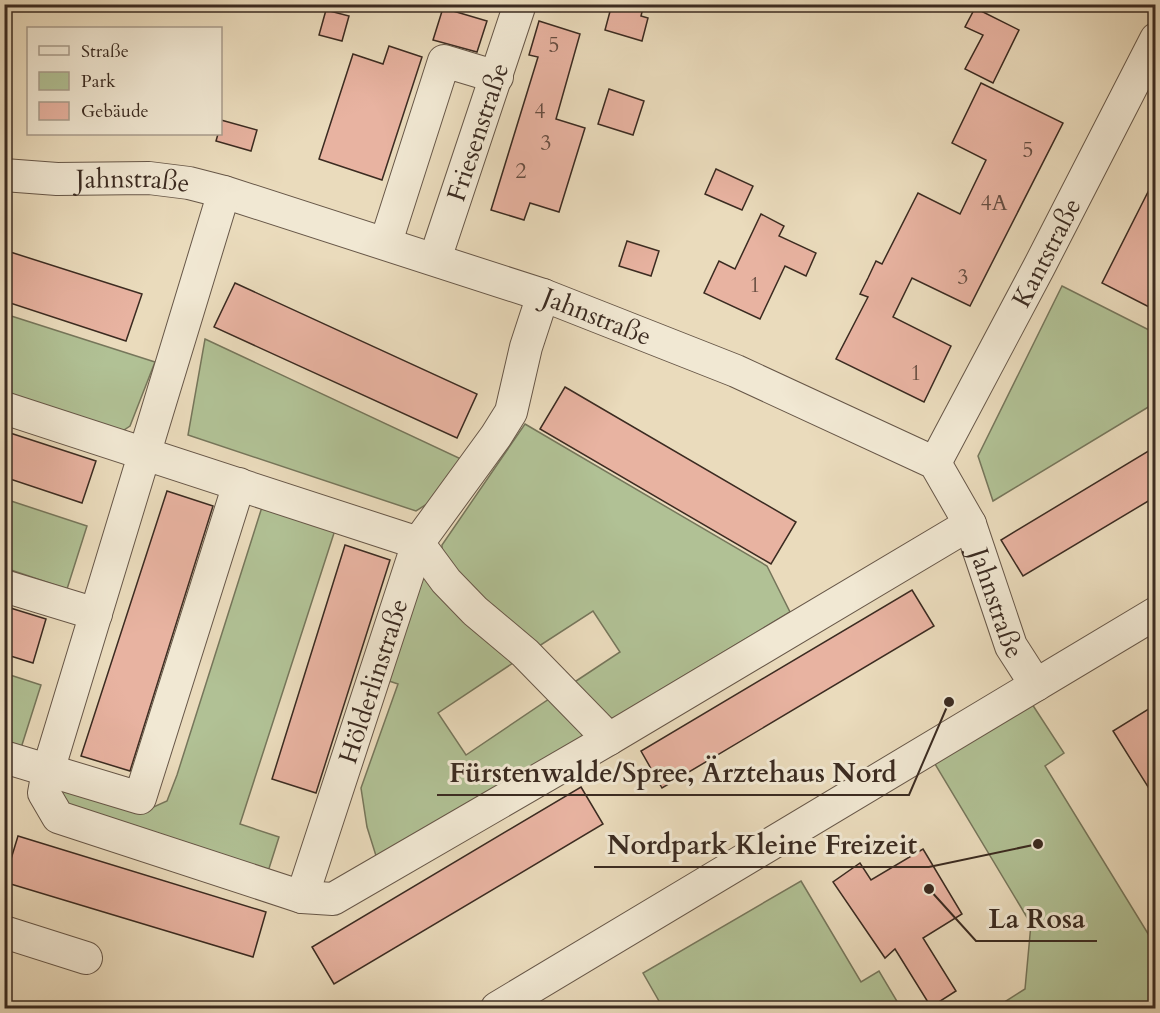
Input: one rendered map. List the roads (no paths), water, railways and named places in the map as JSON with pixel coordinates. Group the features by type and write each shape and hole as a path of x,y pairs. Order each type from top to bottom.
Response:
{"street":[{"name":"Friesenstraße","path":"435,260 520,4"},
{"name":"Kantstraße","path":"934,463 1039,267 1155,39"},
{"path":"386,242 444,61 497,77"},
{"name":"Jahnstraße","path":"4,175 57,179 149,178 189,183 386,242 543,295 736,371 934,463 970,524 1011,646 1036,685"},
{"path":"224,192 48,771 44,794 58,817 302,897 333,899 609,739 970,524"},
{"name":"Hölderlinstraße","path":"302,897 418,543 484,454 511,412 526,347 543,295"},
{"path":"4,408 418,543 446,581 483,618 525,653 609,739"},
{"path":"4,757 140,798 239,484"},
{"path":"4,586 96,614"},
{"path":"498,1008 1155,613"},
{"path":"4,932 86,958"}],"place":[{"name":"Fürstenwalde/Spree, Ärztehaus Nord","path":"949,702"},
{"name":"Nordpark Kleine Freizeit","path":"1038,844"},
{"name":"La Rosa","path":"929,889"}]}
